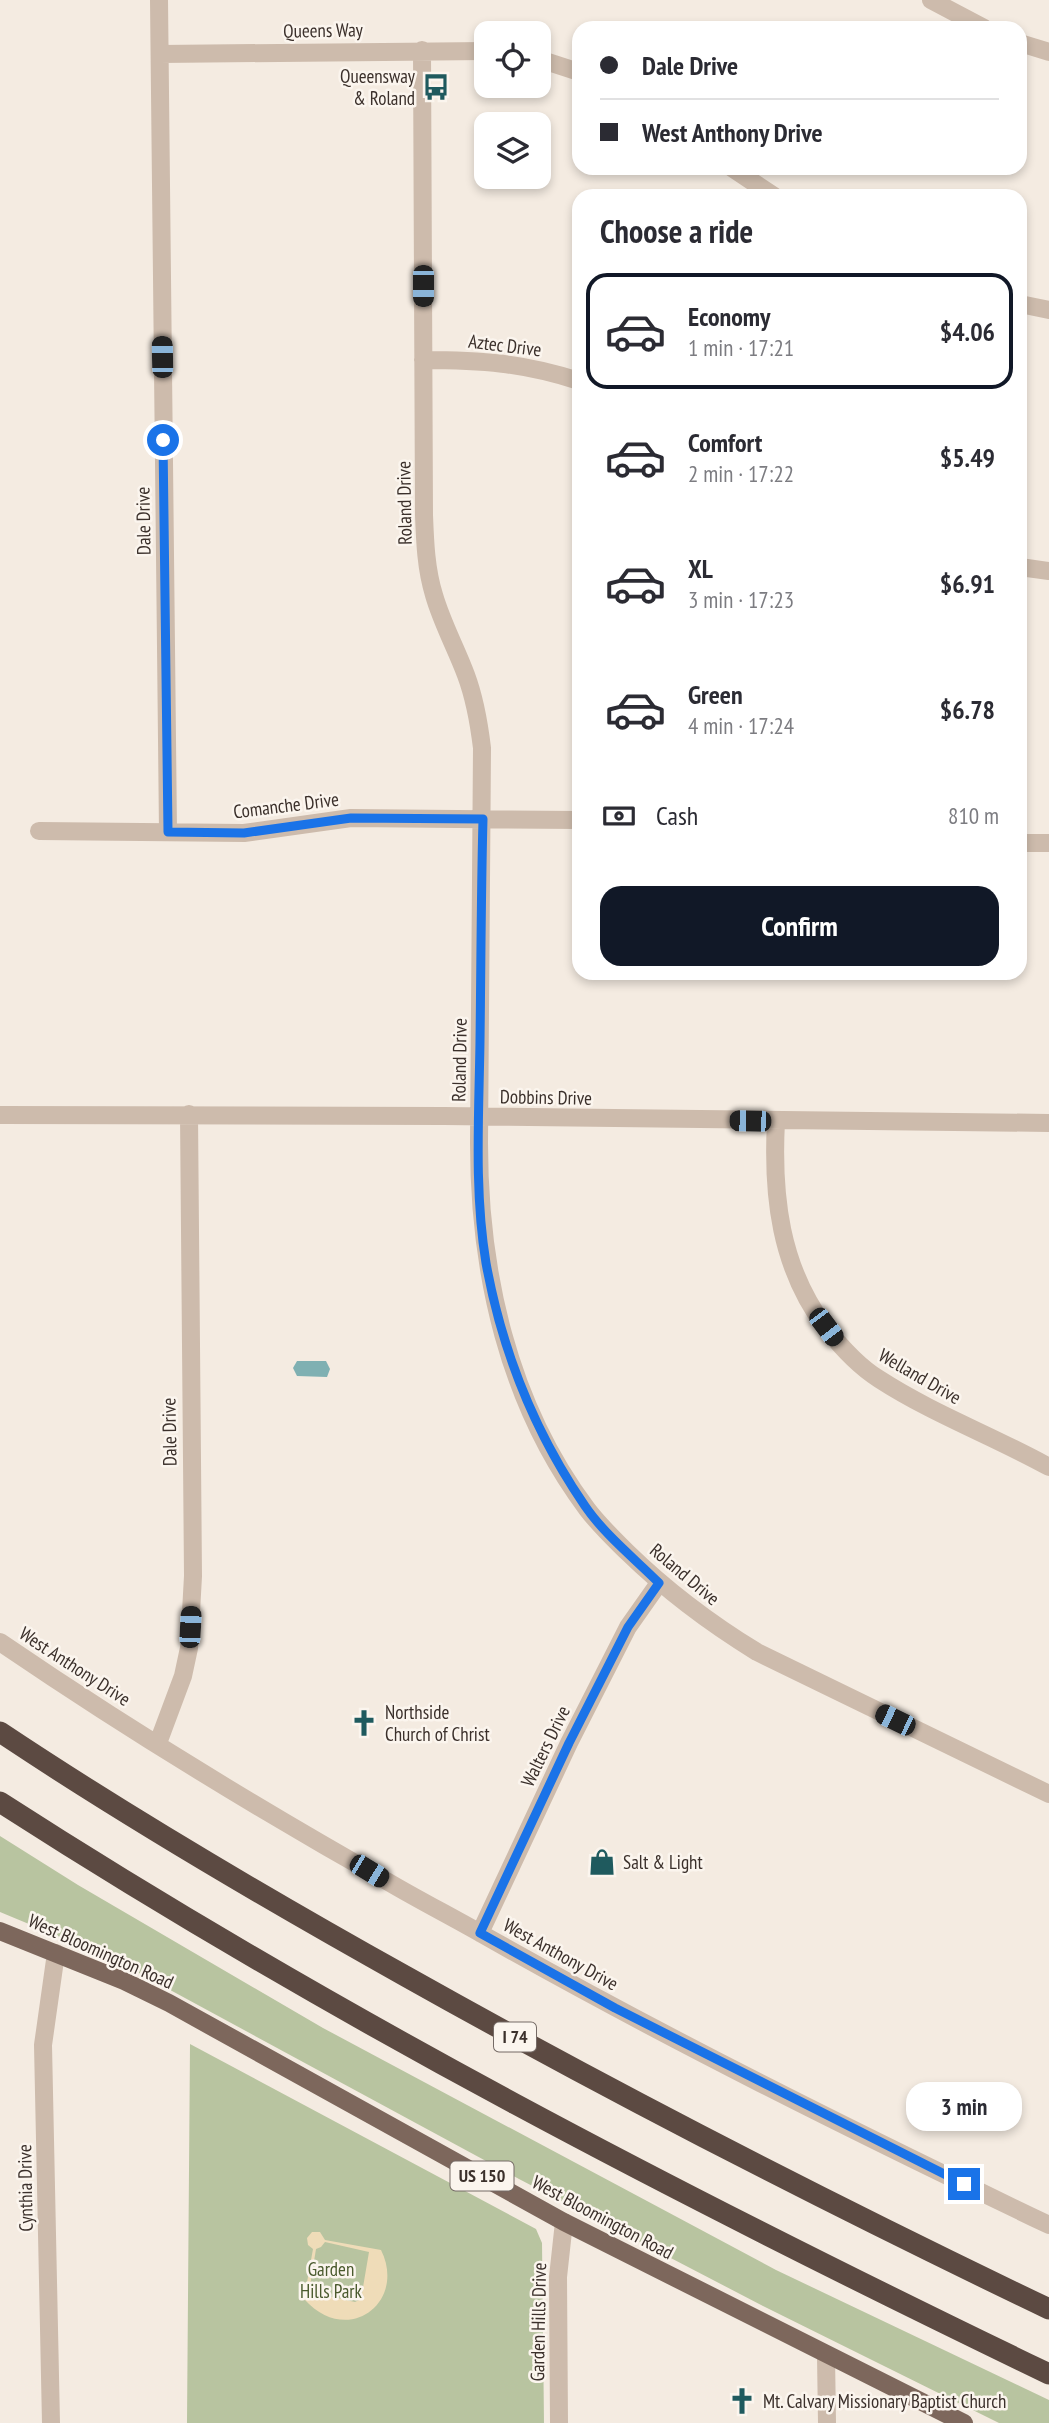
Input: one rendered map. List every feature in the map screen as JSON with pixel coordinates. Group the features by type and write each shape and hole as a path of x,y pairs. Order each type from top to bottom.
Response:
{"highway":[{"name":"I 74","path":"0,1732 190,1852 499,2029 723,2147 1049,2309"},
{"path":"0,1802 238,1949 428,2057 660,2181 864,2285 1049,2374"}],"main road":[{"name":"West Bloomington Road","path":"0,1931 124,1981 564,2222 964,2423"}],"street":[{"name":"Dale Drive","path":"159,0 168,832"},
{"path":"930,0 970,21"},
{"path":"1027,45 1049,52"},
{"name":"Roland Drive","path":"422,50 426,557 444,628 466,674 477,708 482,748 479,1117 481,1204 486,1261 497,1314 512,1364 528,1405 554,1456 586,1508 659,1583 712,1625 757,1652 1049,1794"},
{"name":"Queens Way","path":"160,54 474,51"},
{"path":"551,63 572,70"},
{"path":"742,175 764,189"},
{"path":"1027,305 1049,310"},
{"name":"Aztec Drive","path":"423,360 506,362 572,379"},
{"path":"1027,568 1049,571"},
{"name":"Comanche Drive","path":"39,831 244,833 351,818 572,820"},
{"path":"1027,843 1049,843"},
{"name":"Dale Drive","path":"158,1743 183,1676 189,1648 193,1576 189,1114"},
{"name":"Dobbins Drive","path":"0,1115 189,1114 1049,1123"},
{"name":"Welland Drive","path":"776,1121 776,1194 787,1254 810,1304 836,1341 857,1362 888,1385 1049,1467"},
{"name":"Walters Drive","path":"480,1933 569,1743 628,1627 659,1583"},
{"name":"West Anthony Drive","path":"0,1642 83,1699 390,1884 615,2008 1049,2225"},
{"name":"Cynthia Drive","path":"51,2423 43,2045 56,1953"},
{"name":"Garden Hills Drive","path":"559,2423 558,2277 564,2222"},
{"path":"826,2355 827,2423"}],"green space":[{"path":"0,1836 78,1885 323,2028 776,2270 1049,2400 1049,2423 999,2423 763,2306 519,2179 113,1959 0,1912"},
{"name":"Garden Hills Park","path":"190,2044 536,2229 542,2243 544,2423 187,2423"}],"sand":[{"path":"312,2232 320,2232 325,2240 381,2250 387,2269 386,2286 380,2301 369,2312 355,2319 338,2319 321,2313 304,2299 313,2249 308,2245 307,2238","holes":["325,2242 369,2252 361,2299 355,2302 309,2292 316,2249"]}],"water":[{"path":"297,1361 326,1361 330,1369 327,1377 297,1376 293,1368"}],"place":[{"name":"Queensway & Roland","path":"436,87"},
{"name":"Northside Church of Christ","path":"364,1723"},
{"name":"Salt & Light","path":"602,1862"},
{"name":"Mt. Calvary Missionary Baptist Church","path":"742,2401"}],"route":[{"path":"163,440 168,832 244,833 351,818 483,819 479,1153 486,1261 497,1314 528,1405 554,1456 586,1508 659,1583 628,1627 569,1743 480,1933 615,2008 964,2184"}]}
